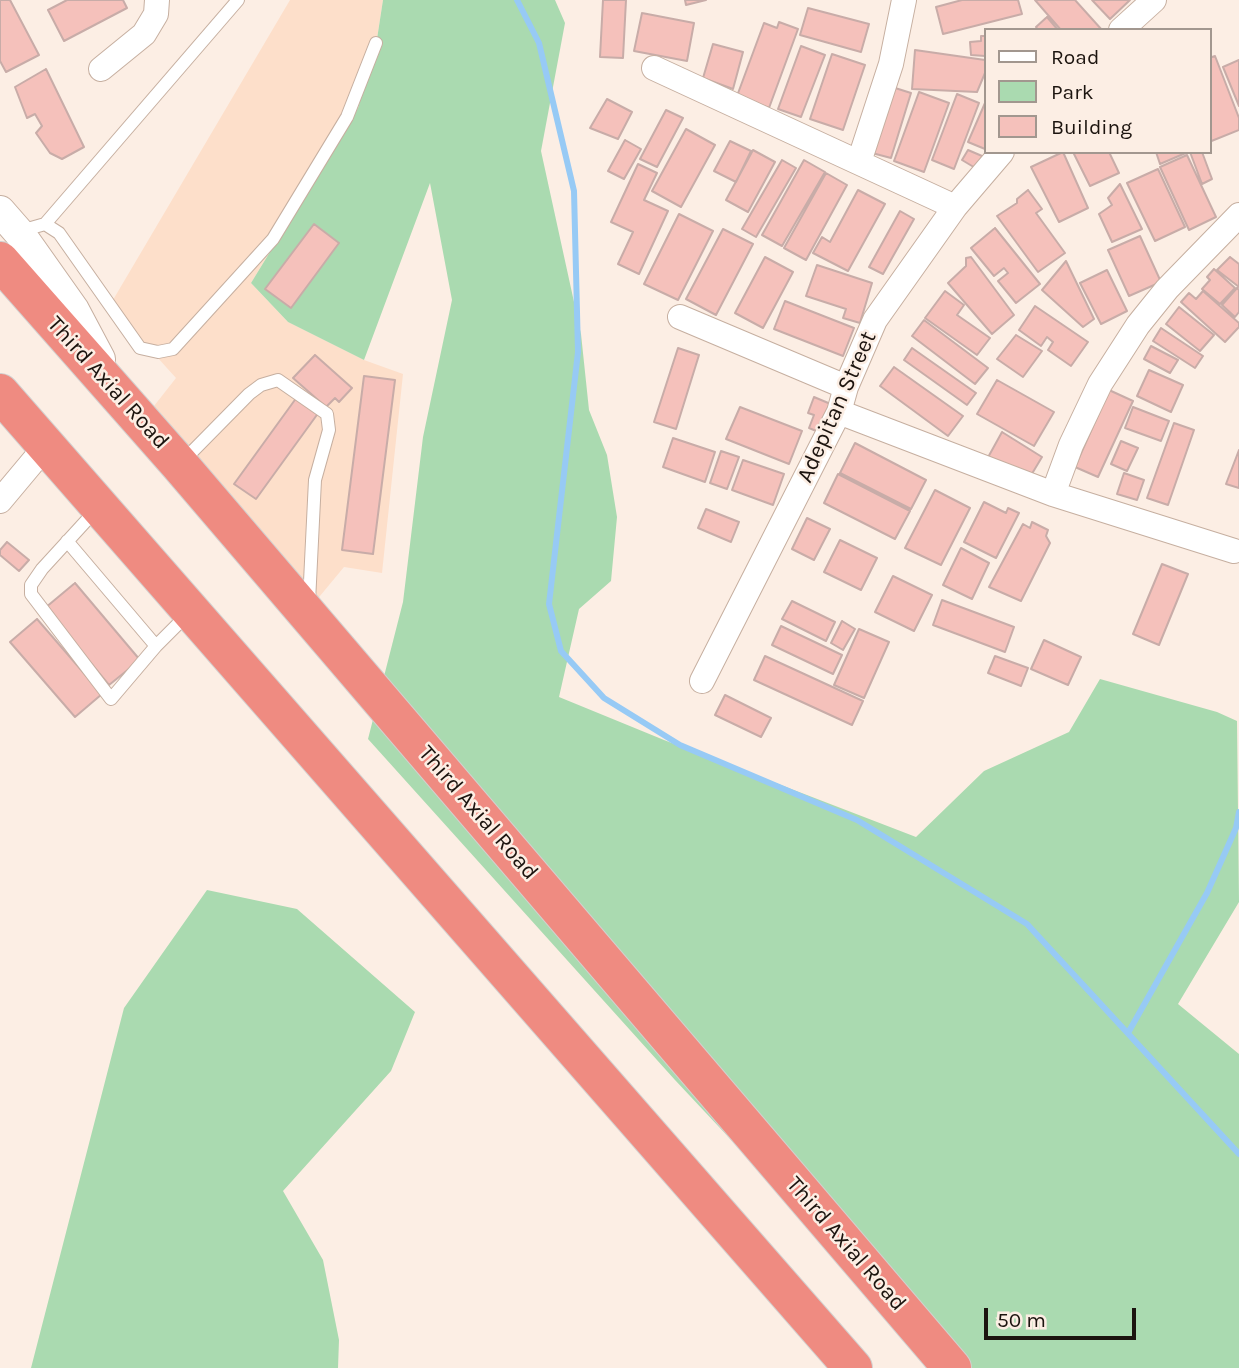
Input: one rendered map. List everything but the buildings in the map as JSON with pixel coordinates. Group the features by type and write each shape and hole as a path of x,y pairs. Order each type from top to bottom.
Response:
{"highway":[{"name":"Third Axial Road","path":"22,240 122,399 952,1368"},
{"path":"0,393 853,1368"}],"street":[{"path":"101,69 144,34 156,14 157,0"},
{"path":"859,162 891,64 904,0"},
{"path":"1123,28 1154,0"},
{"path":"654,68 955,207"},
{"name":"Adepitan Street","path":"702,681 839,412 846,387 875,320 955,207 1000,154"},
{"path":"0,211 22,240"},
{"path":"1053,494 1071,445 1100,384 1138,325 1167,289 1239,215"},
{"path":"680,317 846,387"},
{"path":"839,412 1053,494 1234,551"},
{"path":"0,501 46,446"}],"lane":[{"path":"22,240 237,0"},
{"path":"22,240 59,233 140,348 158,352 173,349 272,239 347,117 376,43"},
{"path":"180,464 261,385 278,380 327,414 329,430 315,480 309,616"},
{"path":"99,508 42,569 32,585 31,594 111,699 156,646 192,610"},
{"path":"66,541 156,646"}],"shaded area":[{"path":"290,0 383,0 375,52 358,108 251,283 288,322 364,360 403,374 382,573 344,567 315,602 154,406 176,378 110,305"}],"green space":[{"path":"383,0 555,0 565,23 541,151 581,334 589,410 607,455 617,517 611,581 579,609 559,697 916,837 984,771 1069,732 1100,679 1217,712 1237,721 1239,902 1178,1004 1239,1054 1239,1368 945,1368 675,1080 368,739 403,602 423,437 452,300 430,183 364,360 288,322 251,283 358,108 375,52"},
{"path":"207,890 297,909 415,1012 391,1071 283,1191 323,1260 339,1340 338,1368 31,1368 124,1008"}],"waterway":[{"path":"517,0 539,43 574,191 578,352 549,604 561,651 604,698 680,745 857,820 1027,924 1239,1154"},
{"path":"1128,1033 1207,893 1236,828 1239,812"}]}
